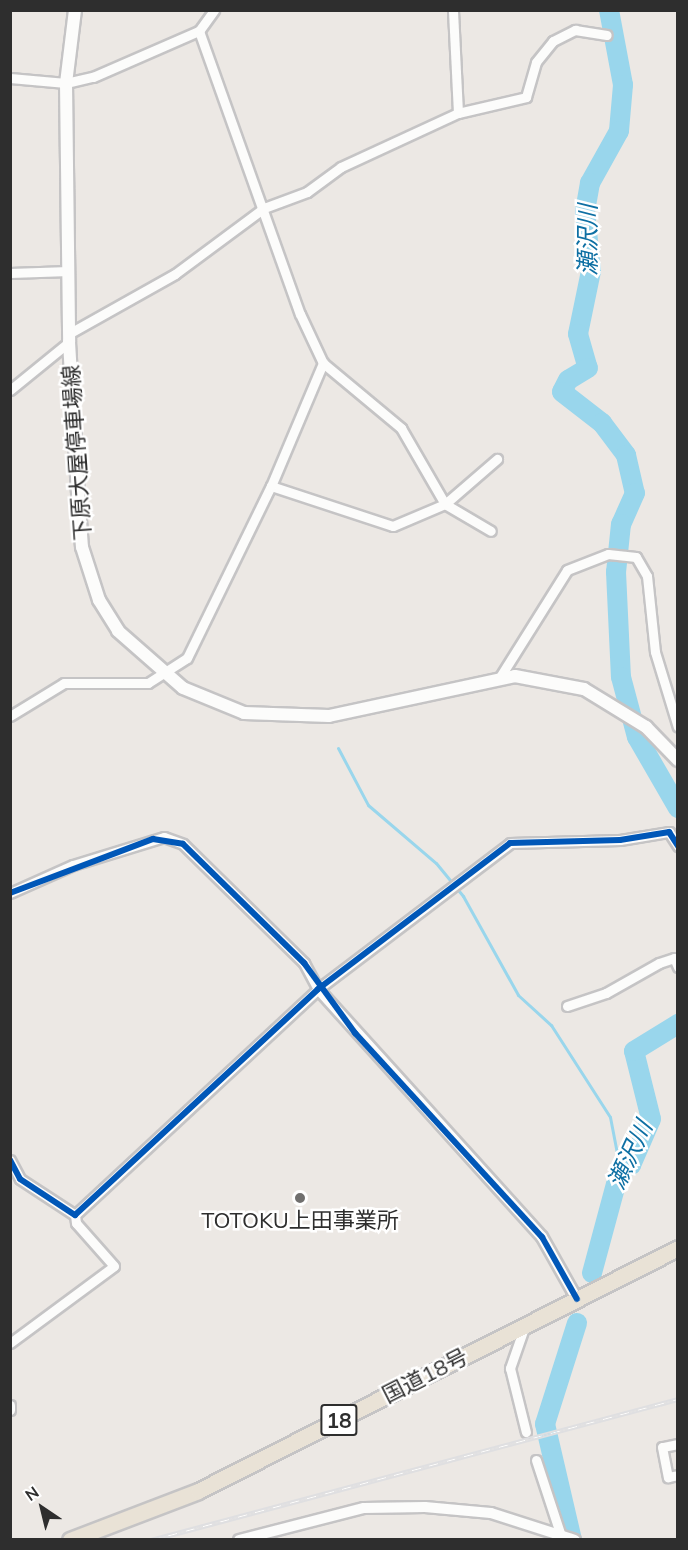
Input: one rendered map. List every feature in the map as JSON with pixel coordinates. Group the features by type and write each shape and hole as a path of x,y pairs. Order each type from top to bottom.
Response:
{"highway":[{"name":"国道18号","path":"70,1539 198,1491 678,1248"}],"main road":[{"name":"下原大屋停車場線","path":"75,10 66,83 69,338 82,547 99,600 118,632 162,673 226,707 290,716 329,716 500,677 584,688 646,727 678,760"}],"street":[{"path":"10,78 66,83 199,32 214,10"},
{"path":"453,10 458,113"},
{"path":"10,390 69,338 175,274 264,208 307,192 341,167 458,113 526,97 536,62 553,40 575,30 607,35"},
{"path":"199,32 264,208 300,314 323,363 401,428 445,504 492,531"},
{"path":"10,273 69,272"},
{"path":"10,716 64,682 148,683 187,658 198,641 272,486 323,363"},
{"path":"272,486 393,526 445,504 497,459"},
{"path":"500,677 567,570 608,554 636,557 647,576 655,652 678,727"},
{"path":"75,1215 318,988 510,843 620,840 669,832 678,846"},
{"path":"10,892 72,865 164,837 183,843 304,963 318,988 542,1237 577,1299"},
{"path":"567,1006 606,993 659,963 674,958 678,967"},
{"path":"10,1160 20,1179 75,1215 76,1223 114,1266 10,1342"},
{"path":"525,1325 510,1368 526,1432"},
{"path":"10,1405 10,1410"},
{"path":"678,1443 662,1447 669,1477 678,1475"},
{"path":"536,1460 567,1537"},
{"path":"239,1539 364,1508 425,1507 490,1512 567,1537"}],"waterway":[{"path":"609,10 623,85 619,131 590,183 585,211 591,271 578,334 588,368 568,380 562,392 602,423 626,455 635,493 621,524 616,572 621,677 637,737 678,808"},
{"path":"338,748 368,805 436,863 463,896 518,995 551,1025 610,1117 620,1169"},
{"name":"瀬沢川","path":"592,1273 620,1169 631,1165 651,1119 634,1051 678,1024"},
{"name":"瀬沢川","path":"572,1540 545,1424 577,1323"}],"railway":[{"path":"151,1540 678,1399"}],"cycle path":[{"path":"10,1160 20,1179 75,1215 318,989 510,843 620,840 669,832 678,846"},
{"path":"10,893 153,839 183,844 304,963 355,1033 542,1237 577,1299"}],"place":[{"name":"TOTOKU上田事業所","path":"300,1198"}]}
